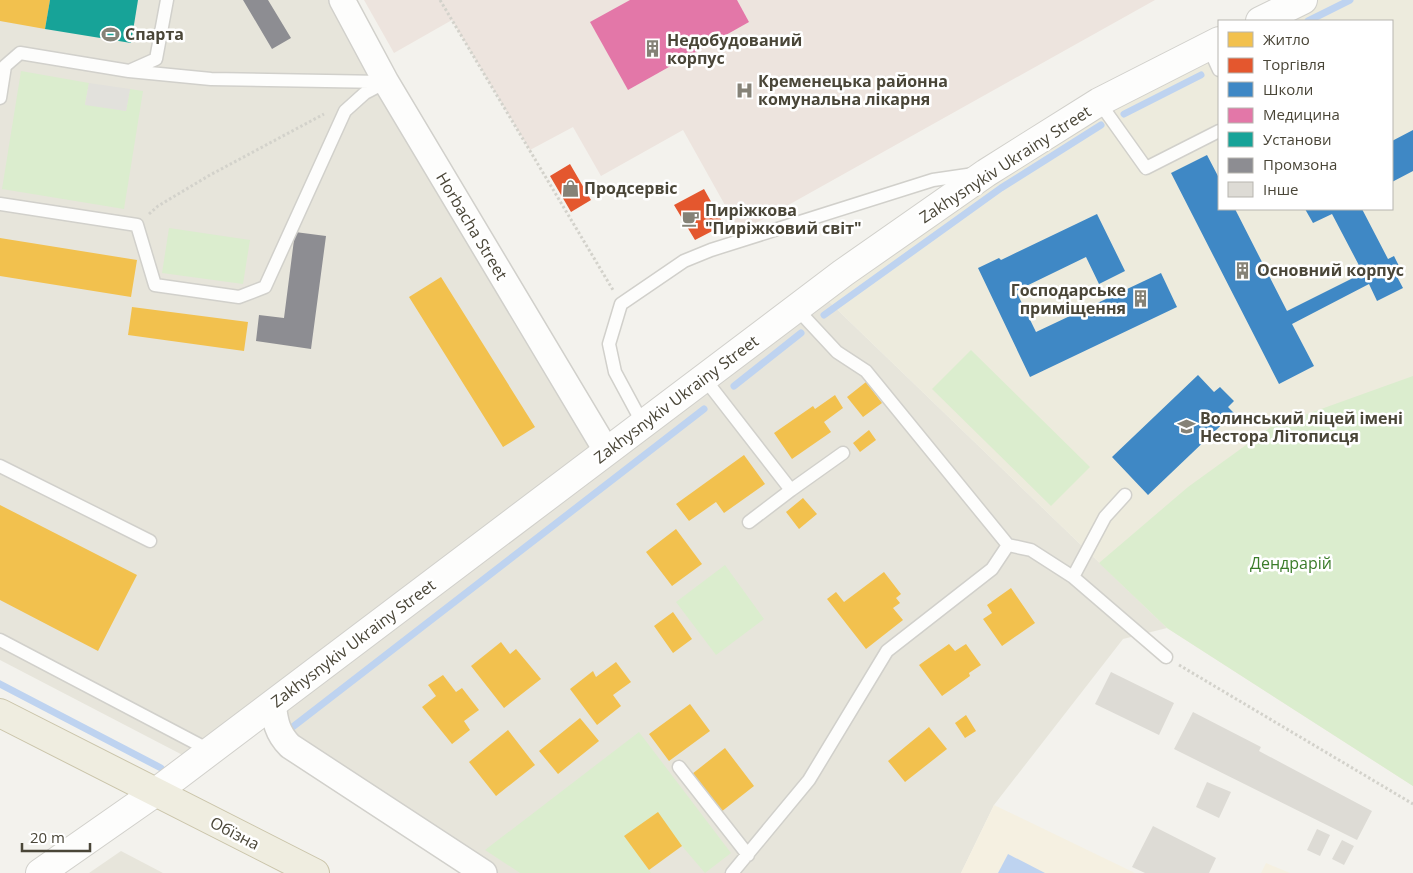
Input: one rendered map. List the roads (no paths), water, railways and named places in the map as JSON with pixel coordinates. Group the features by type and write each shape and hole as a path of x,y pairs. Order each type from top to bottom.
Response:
{"highway":[{"name":"Обїзна","path":"0,713 315,873"}],"street":[{"name":"Horbacha Street","path":"342,0 386,82 606,450"},
{"path":"1262,20 1289,3"},
{"name":"Zakhysnykiv Ukrainy Street","path":"40,873 156,792 796,308 986,173 1099,102 1216,52"},
{"path":"273,703 275,720 280,736 290,746 484,873"}],"lane":[{"path":"129,71 156,58 167,0"},
{"path":"0,98 5,66 20,53 129,71 211,79 386,82"},
{"path":"0,204 137,225 155,285 238,297 264,286 345,111 365,93 386,82"},
{"path":"1099,102 1146,168 1218,132"},
{"path":"643,424 615,372 609,344 620,304 684,261 711,250 933,180 986,173"},
{"path":"796,308 837,352 866,371 1008,545 1031,550 1073,577 1166,657"},
{"path":"704,378 792,490"},
{"path":"749,522 843,452"},
{"path":"0,466 150,541"},
{"path":"1073,577 1105,517 1124,495"},
{"path":"732,873 809,780 887,651 992,569 1008,545"},
{"path":"0,640 211,750"},
{"path":"679,767 748,855"}],"water":[{"path":"1008,854 1045,873 998,873"}],"waterway":[{"path":"1310,20 1350,0"},
{"path":"1124,114 1201,75"},
{"path":"824,315 1001,188 1101,125"},
{"path":"734,386 801,333"},
{"path":"290,729 704,409"},
{"path":"0,684 161,768"}],"place":[{"name":"Спарта","path":"111,34"},
{"name":"Недобудований корпус","path":"653,49"},
{"name":"Кременецька районна комунальна лікарня","path":"744,90"},
{"name":"Продсервіс","path":"570,188"},
{"name":"Пиріжкова \"Пиріжковий світ\"","path":"691,219"},
{"name":"Основний корпус","path":"1243,270"},
{"name":"Господарське приміщення","path":"1140,299"},
{"name":"Волинський ліцей імені Нестора Літописця","path":"1186,427"}],"park label":[{"name":"Дендрарій","path":"1291,563"}]}
